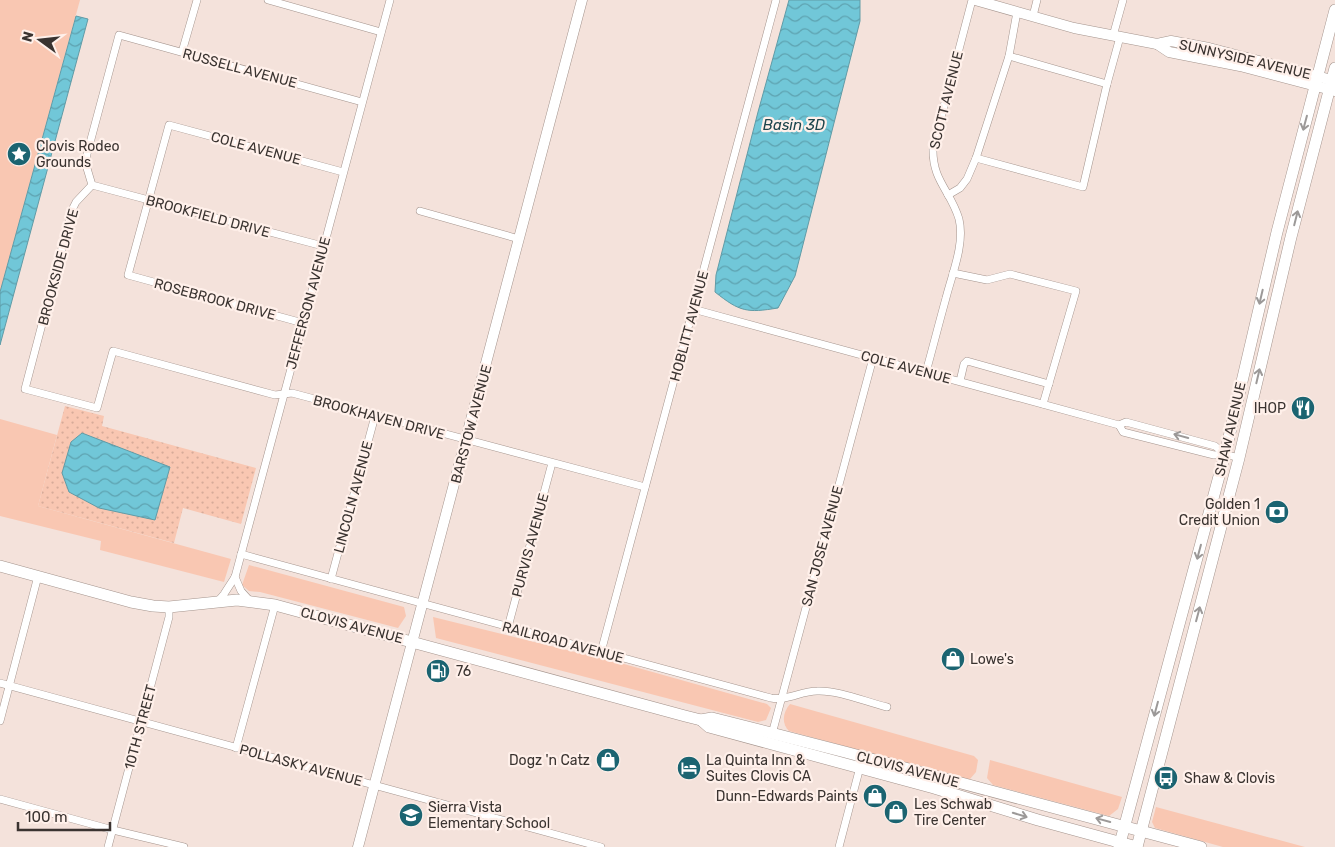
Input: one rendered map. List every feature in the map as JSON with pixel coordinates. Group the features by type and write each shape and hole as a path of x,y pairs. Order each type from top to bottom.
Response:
{"main road":[{"name":"BARSTOW AVENUE","path":"358,847 582,0"},
{"name":"SUNNYSIDE AVENUE","path":"974,0 1074,28 1157,44 1171,41 1209,48 1333,85"},
{"name":"SHAW AVENUE","path":"1120,845 1225,454 1278,226 1335,10"},
{"name":"SHAW AVENUE","path":"1137,847 1239,458 1274,307 1333,85 1335,68"},
{"path":"1274,307 1274,278 1283,237 1282,230 1278,226"},
{"name":"CLOVIS AVENUE","path":"0,566 131,602 153,606 217,601 250,601 275,604 701,720 712,718 860,768 934,788 1120,845 1137,847"},
{"path":"1175,702 1174,676 1185,630 1184,624 1181,621"},
{"name":"CLOVIS AVENUE","path":"701,720 709,727 720,730 772,739 774,741 778,740 805,747 846,752 1201,847"},
{"path":"860,768 867,764 898,773 934,776"}],"street":[{"path":"182,52 197,0"},
{"path":"268,0 381,32"},
{"name":"JEFFERSON AVENUE","path":"217,601 235,577 390,0"},
{"name":"HOBLITT AVENUE","path":"601,652 776,0"},
{"name":"SCOTT AVENUE","path":"926,372 960,241 959,220 934,169 933,148 974,0"},
{"path":"1033,16 1038,0"},
{"path":"976,158 1083,187 1107,84 1123,0"},
{"path":"948,195 960,188 967,179 976,158 1009,56 1018,12"},
{"name":"RUSSELL AVENUE","path":"92,185 86,165 87,154 119,34 362,102"},
{"path":"1009,56 1107,84"},
{"name":"COLE AVENUE","path":"148,200 169,125 343,172"},
{"name":"BROOKFIELD DRIVE","path":"92,185 323,246"},
{"name":"BROOKSIDE DRIVE","path":"92,185 76,202 72,210 25,389 97,408"},
{"name":"ROSEBROOK DRIVE","path":"148,200 128,275 303,323"},
{"path":"420,211 520,239"},
{"path":"952,273 987,280 1010,274 1076,291 1043,404"},
{"name":"COLE AVENUE","path":"693,309 1119,425 1123,432 1214,455 1225,454 1239,458"},
{"name":"BROOKHAVEN DRIVE","path":"97,408 113,351 275,395 292,393 645,487"},
{"name":"SAN JOSE AVENUE","path":"772,739 781,699 873,358"},
{"path":"960,381 964,364 967,361 1049,384"},
{"name":"LINCOLN AVENUE","path":"331,578 375,416"},
{"name":"PURVIS AVENUE","path":"508,627 552,463"},
{"name":"RAILROAD AVENUE","path":"241,554 771,698 781,699 808,692 821,691 887,707"},
{"path":"0,721 38,576"},
{"path":"235,577 241,592 250,601"},
{"path":"236,748 275,604"},
{"name":"10TH STREET","path":"108,847 170,617 169,606"},
{"name":"POLLASKY AVENUE","path":"0,683 601,847"},
{"path":"838,847 860,768"},
{"path":"0,799 184,847"}],"shaded area":[{"name":"Clovis Rodeo Grounds","path":"0,0 80,0 0,292"},
{"path":"65,406 104,416 102,426 256,468 241,524 183,508 174,543 38,506"},
{"path":"0,419 57,435 38,506 231,559 224,582 100,550 101,541 0,516"},
{"path":"249,565 404,607 406,616 398,628 260,592 249,591 242,585"},
{"path":"433,617 624,664 767,704 771,708 766,720 758,722 436,638"},
{"path":"790,704 974,756 978,760 976,772 970,779 965,779 789,731 786,728 784,718"},
{"path":"990,760 1122,797 1118,809 1109,816 993,785 987,778"},
{"path":"1156,807 1305,847 1223,847 1155,828 1152,822"}],"water":[{"name":"Basin 3D","path":"789,0 860,0 860,21 795,276 778,308 751,310 731,304 715,292 716,275"},
{"path":"76,16 88,19 0,345 0,292"},
{"path":"82,433 170,467 155,520 99,508 69,492 62,473 71,442"}],"place":[{"name":"Clovis Rodeo Grounds","path":"19,154"},
{"name":"IHOP","path":"1303,408"},
{"name":"Golden 1 Credit Union","path":"1277,512"},
{"name":"Lowe's","path":"953,659"},
{"name":"76","path":"438,671"},
{"name":"Dogz 'n Catz","path":"608,760"},
{"name":"La Quinta Inn & Suites Clovis CA","path":"689,768"},
{"name":"Shaw & Clovis","path":"1166,778"},
{"name":"Dunn-Edwards Paints","path":"875,796"},
{"name":"Les Schwab Tire Center","path":"896,812"},
{"name":"Sierra Vista Elementary School","path":"411,815"}]}
